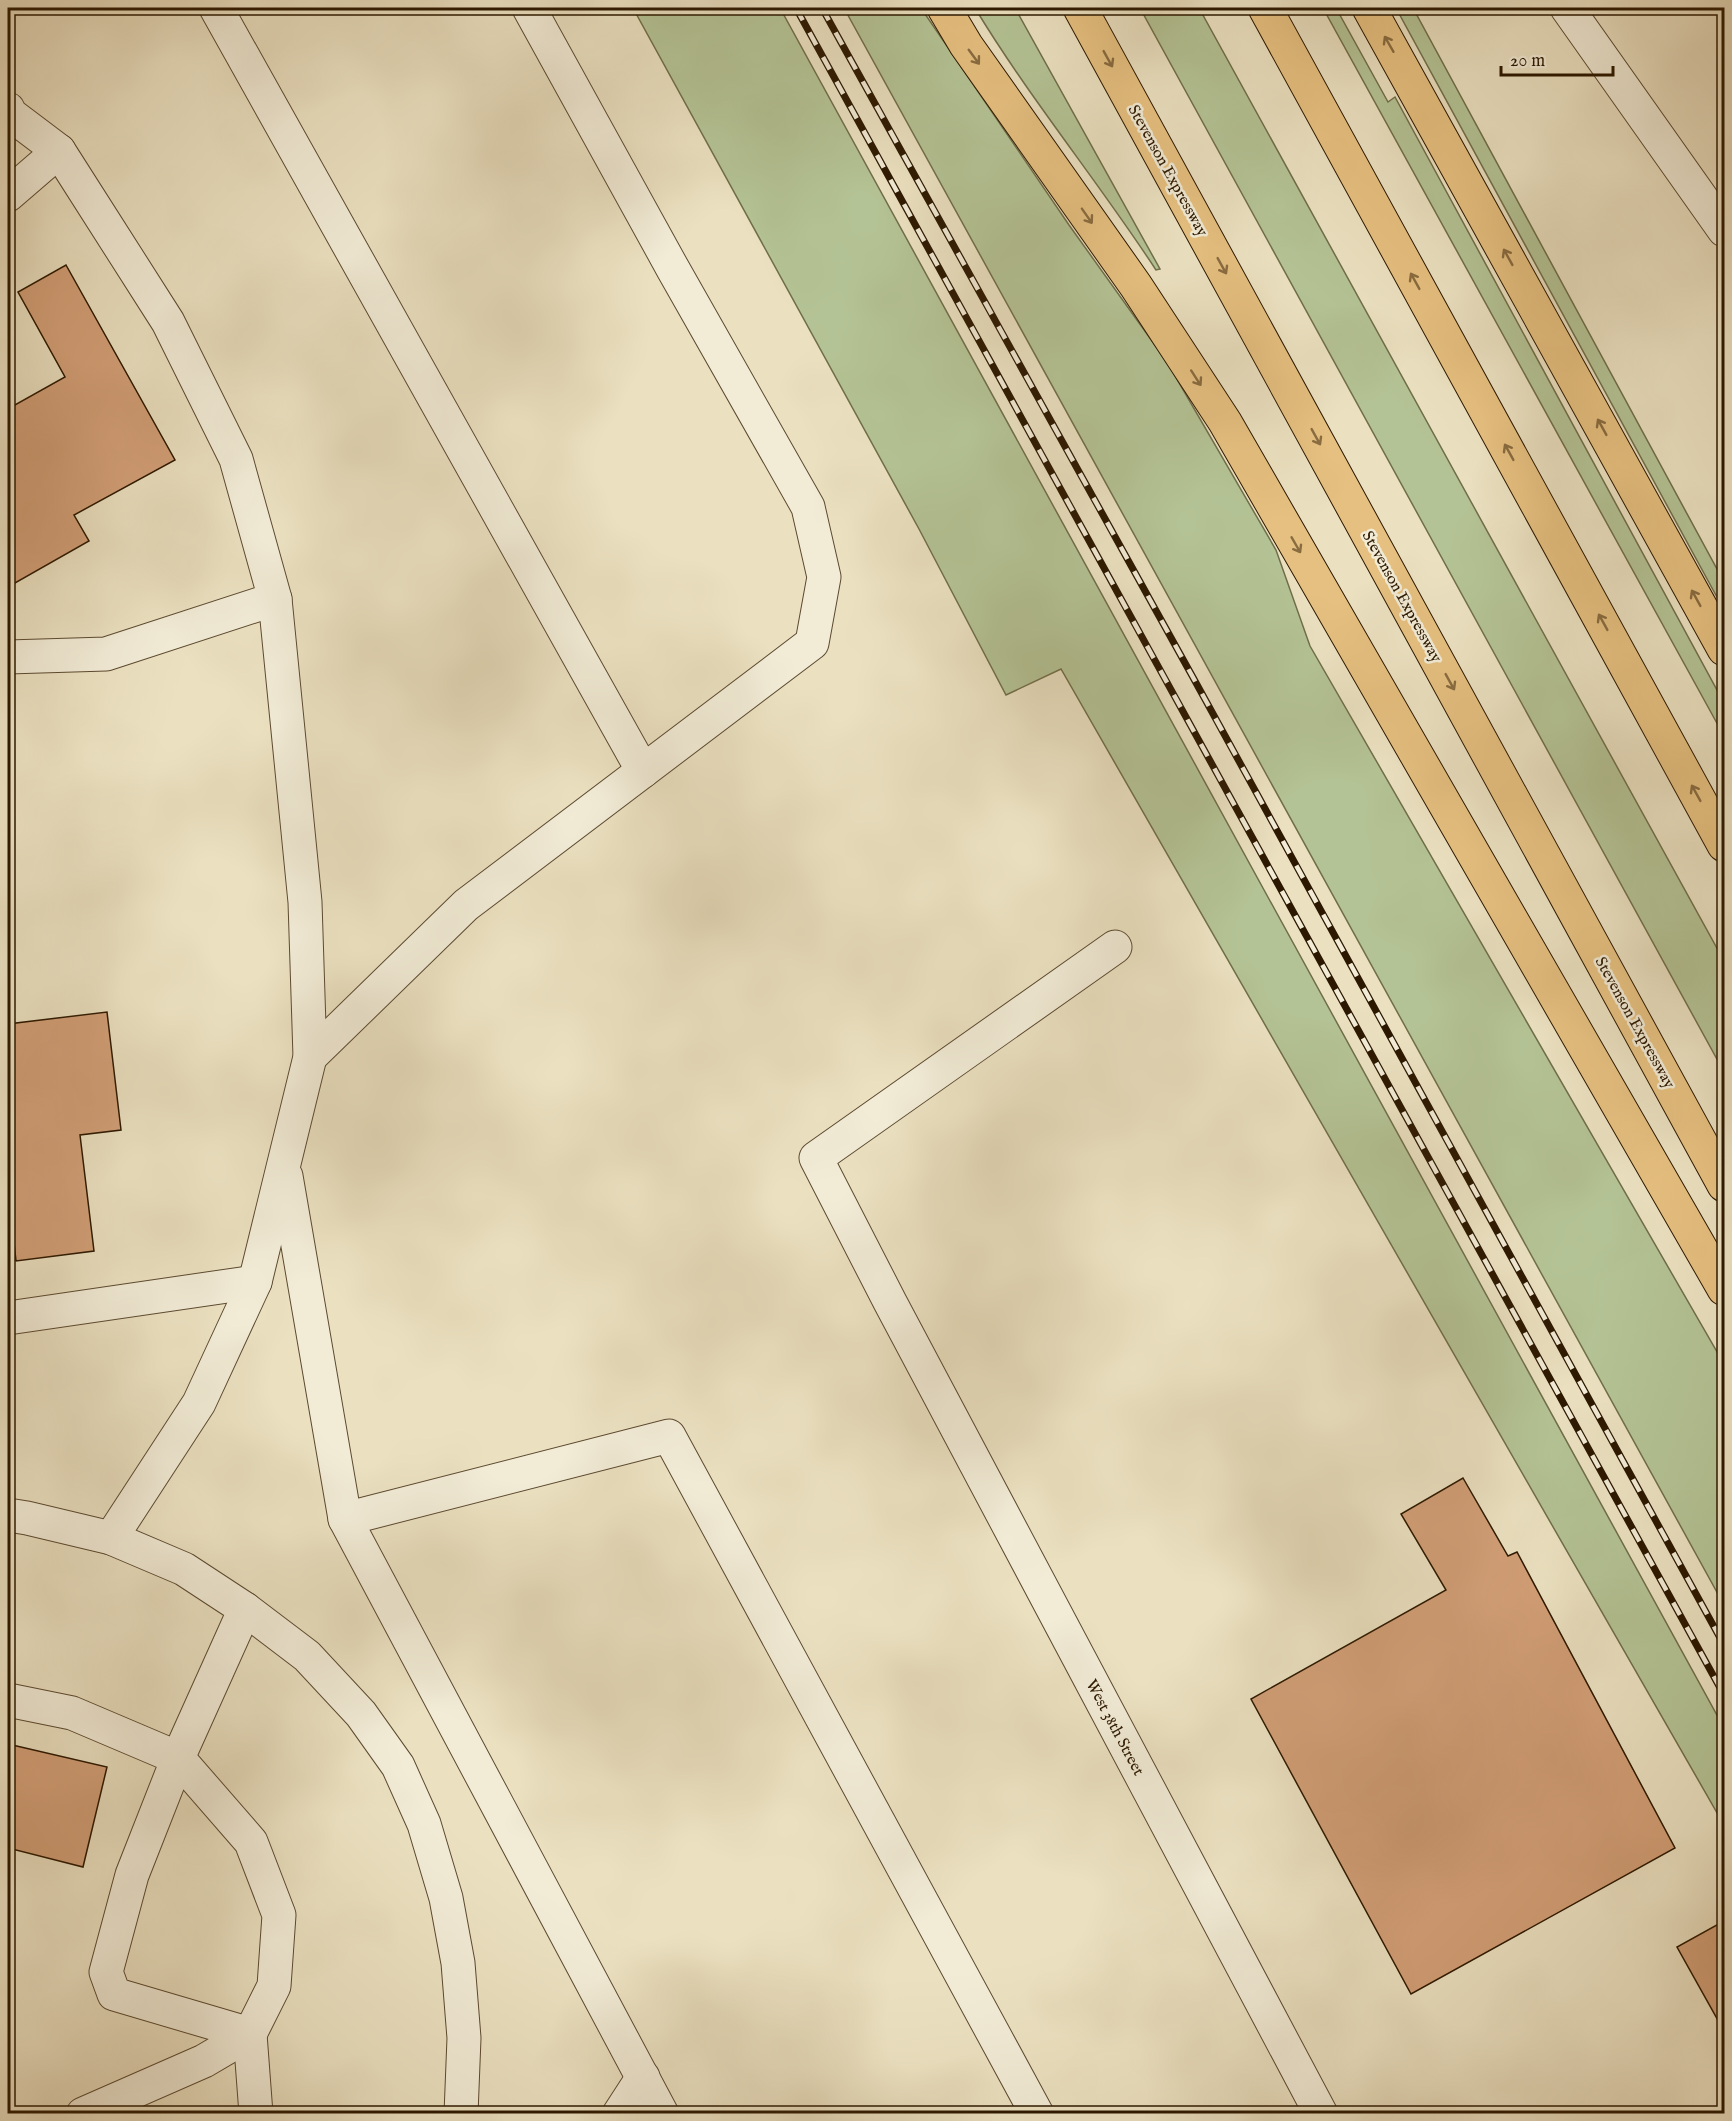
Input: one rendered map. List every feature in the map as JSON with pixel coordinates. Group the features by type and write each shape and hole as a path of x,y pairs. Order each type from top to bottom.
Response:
{"highway":[{"path":"944,8 966,45 1136,286 1226,422 1725,1289"},
{"name":"Stevenson Expressway","path":"1080,8 1725,1185"},
{"path":"1265,8 1725,845"},
{"path":"1369,8 1725,649"}],"street":[{"path":"216,8 643,771"},
{"path":"310,1057 466,905 812,643 824,577 808,507 529,8"},
{"path":"1567,8 1725,230"},
{"path":"8,109 10,114 59,152 168,322 236,459 275,599 305,902 310,1057 255,1282 199,1403 111,1538"},
{"path":"8,195 59,152"},
{"path":"8,657 106,654 275,599"},
{"name":"West 38th Street","path":"1115,947 816,1158 1322,2114"},
{"path":"284,1162 345,1519 662,2114"},
{"path":"8,1318 255,1282"},
{"path":"345,1519 669,1436 1037,2114"},
{"path":"8,1515 111,1538 184,1569 245,1609 307,1656 362,1714 398,1766 424,1824 446,1898 458,1964 464,2038 461,2114"},
{"path":"245,1609 178,1758 132,1875 106,1972 114,1994 250,2034"},
{"path":"8,1700 72,1713 178,1758 251,1842 279,1916 274,1986 250,2034 256,2114"},
{"path":"83,2114 204,2061 250,2034"},
{"path":"619,2114 643,2077"}],"green space":[{"path":"633,8 780,8 1724,1728 1724,1825 1061,669 1006,695 919,529"},
{"path":"844,8 921,8 1069,225 1167,362 1276,550 1310,646 1724,1364 1724,1605"},
{"path":"975,8 1015,8 1160,269 1156,270 1018,75"},
{"path":"1140,8 1199,8 1724,961 1724,1072"},
{"path":"1323,8 1336,8 1388,102 1395,97 1724,703 1724,736"},
{"path":"1396,8 1413,8 1724,582 1724,610"}],"building":[{"path":"66,265 175,460 74,515 89,541 8,587 8,391 15,405 65,377 18,292"},
{"path":"107,1012 121,1130 80,1135 94,1251 16,1261 8,1187 8,1024"},
{"path":"1463,1478 1508,1556 1517,1552 1675,1848 1411,1994 1251,1699 1446,1590 1401,1514"},
{"path":"8,1744 107,1767 83,1867 8,1848"},
{"path":"1724,1921 1724,2031 1677,1947"}],"railway":[{"path":"796,8 1724,1695"},
{"path":"822,8 1195,681 1724,1645"}]}
